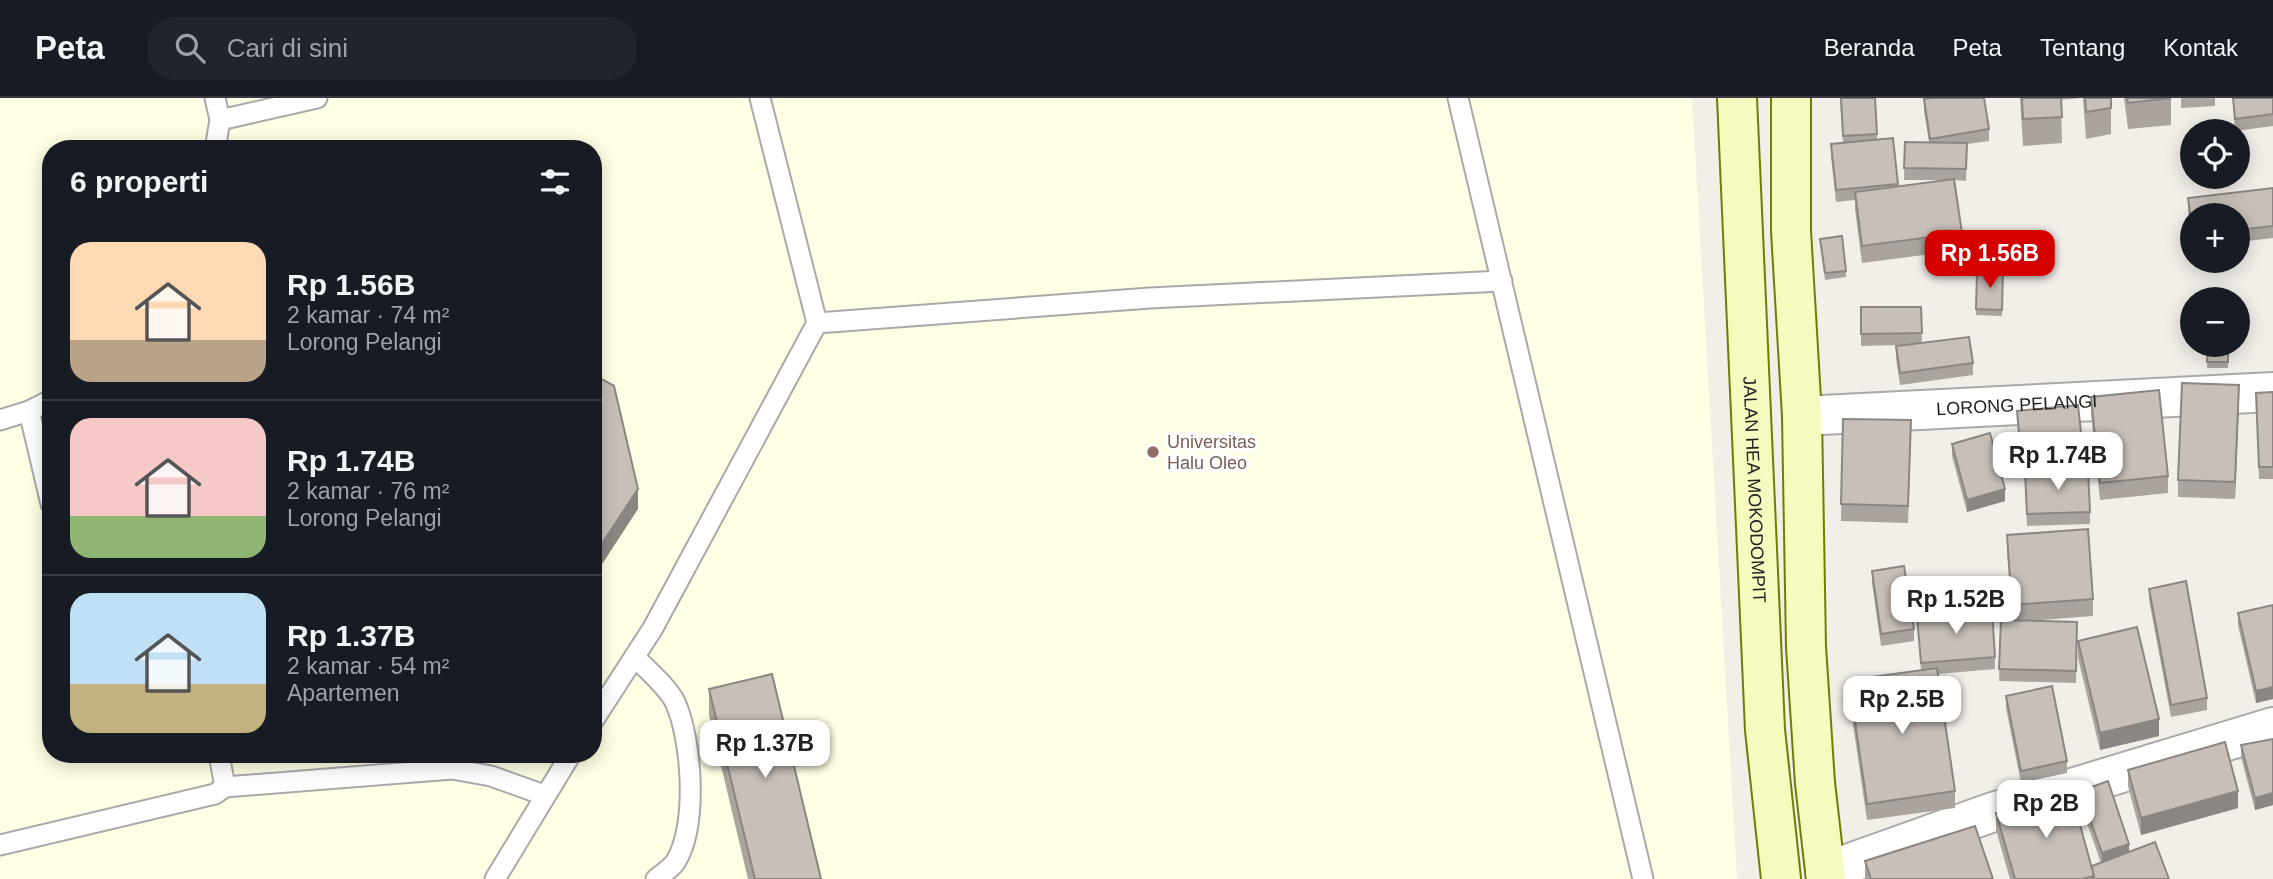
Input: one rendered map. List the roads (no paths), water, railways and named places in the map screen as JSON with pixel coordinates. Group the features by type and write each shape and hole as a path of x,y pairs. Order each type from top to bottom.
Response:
{"street":[{"name":"JALAN HEA MOKODOMPIT","path":"1737,98 1765,730 1781,879"},
{"path":"1791,98 1791,231 1802,416 1806,647 1826,875 1993,812 2273,727"},
{"name":"LORONG PELANGI","path":"1802,416 2273,392"},
{"path":"1754,507 1805,510"}],"lane":[{"path":"215,98 220,120 217,140"},
{"path":"220,120 317,98"},
{"path":"602,707 653,628 817,323 760,98"},
{"path":"1458,98 1643,879"},
{"path":"817,323 1150,298 1502,281"},
{"path":"0,419 42,404"},
{"path":"29,411 42,466"},
{"path":"635,657 674,700 688,743 691,791 686,826 676,862 656,879"},
{"path":"221,763 225,787"},
{"path":"495,879 565,763"},
{"path":"0,845 188,801 215,794 225,787 452,769 491,776 544,795"}],"place":[{"name":"Universitas Halu Oleo","path":"1153,452"}]}
